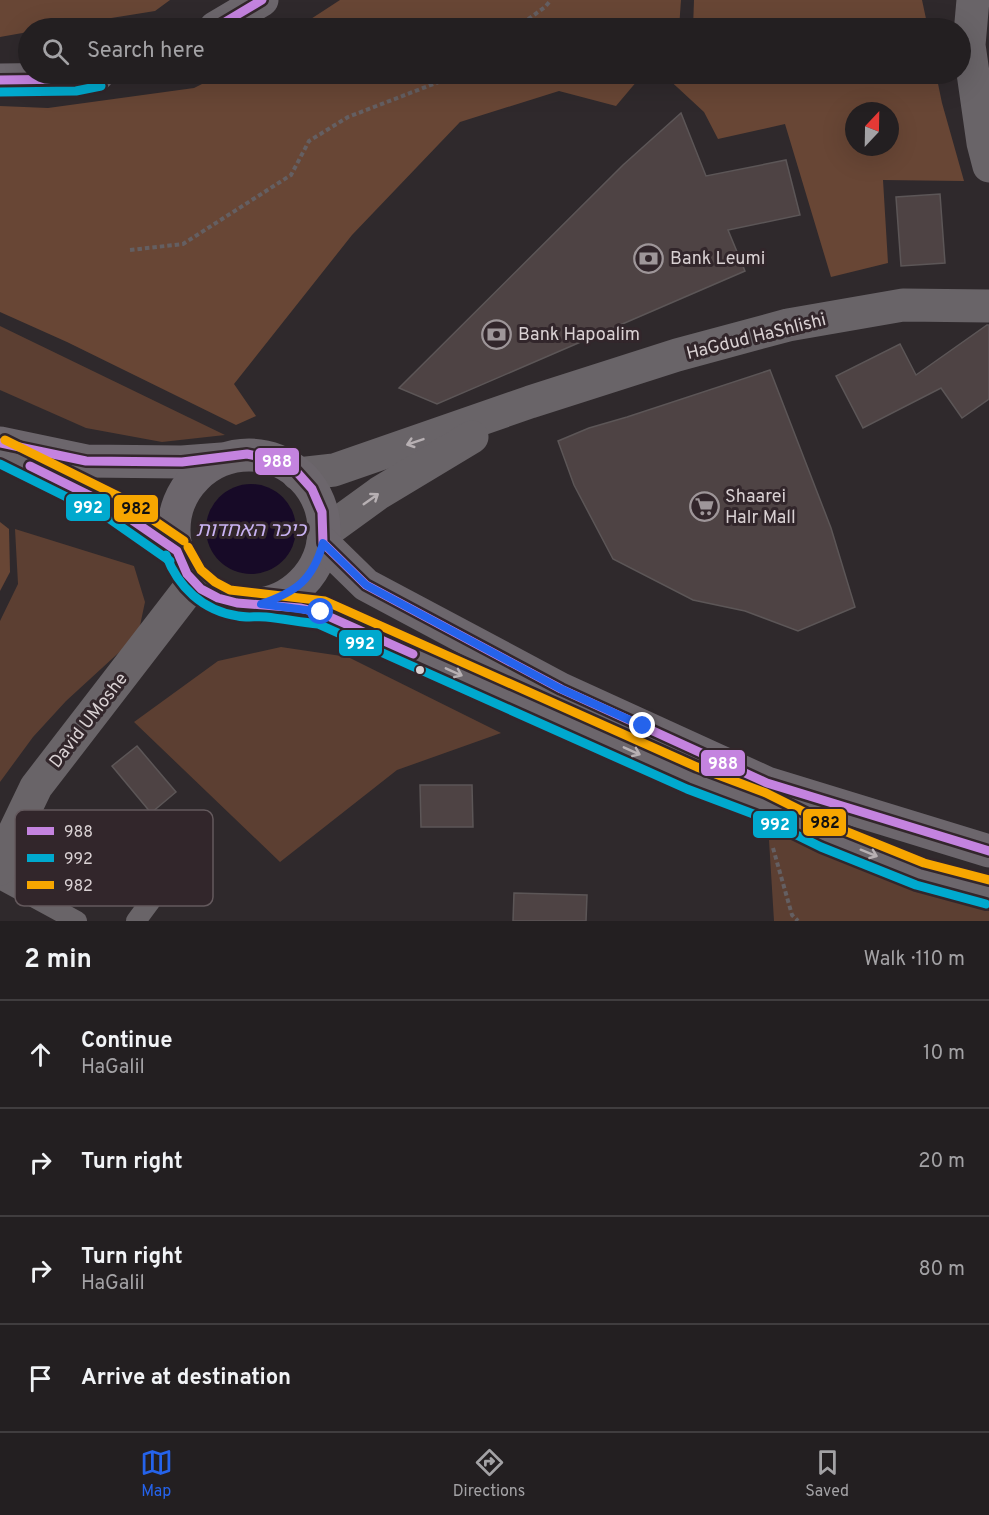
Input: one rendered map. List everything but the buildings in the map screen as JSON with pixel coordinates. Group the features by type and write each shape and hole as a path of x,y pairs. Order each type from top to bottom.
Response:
{"main road":[{"path":"232,18 262,0"},
{"path":"0,80 18,82"},
{"path":"0,443 86,460 182,462 222,459 248,454 268,458 295,470 312,489 322,512 323,538 318,561 304,581 285,596 261,604"},
{"path":"0,450 113,507 177,551"},
{"path":"222,459 200,472 184,491 175,514 174,538 180,562 194,582 214,597 237,604 261,604 321,612 692,778 761,804 825,836 920,874 989,892"},
{"path":"323,538 366,585 561,689 767,783 989,851"}],"street":[{"path":"971,22 973,0"},
{"path":"971,50 982,79 983,143 989,166"},
{"name":"HaGdud HaShlishi","path":"298,474 334,470 530,402 677,355 788,325 903,305 989,306"},
{"name":"HaGdud HaShlishi","path":"323,538 379,493 530,402"},
{"name":"David UMoshe","path":"25,810 36,787 194,582"},
{"name":"David UMoshe","path":"0,869 15,831"}],"lane":[{"path":"958,0 962,18"},
{"path":"0,879 15,887"},
{"path":"50,906 77,921"},
{"path":"136,921 147,906"}],"path":[{"path":"530,18 551,0"},
{"path":"130,250 183,244 291,175 309,141 348,117 433,84"},
{"path":"761,804 792,915 798,921"}],"shaded area":[{"path":"0,0 170,0 155,11 111,18 18,18 18,34 0,37"},
{"path":"340,0 681,0 680,18 312,18"},
{"path":"694,0 922,0 926,18 693,18"},
{"path":"202,84 635,84 616,106 559,91 460,122 352,235 234,384 256,416 236,425 67,342 0,312 0,106 48,108 194,88"},
{"path":"674,84 938,84 964,181 883,180 888,263 831,277 785,124 718,139 704,112"},
{"path":"0,326 225,435 162,442 86,428 0,390"},
{"path":"0,522 9,529 10,572 0,591"},
{"path":"15,529 134,566 145,602 138,635 66,701 33,737 0,782 0,621 18,584"},
{"path":"281,647 348,657 501,733 397,770 280,862 134,722 218,661"},
{"path":"768,824 853,863 989,911 989,921 774,921"}],"water":[{"name":"כיכר האחדות","path":"251,484 268,488 283,497 292,512 296,529 292,546 283,561 268,570 251,574 234,570 219,561 210,546 206,529 210,512 219,497 234,488"}],"transit line":[{"name":"988","path":"232,18 262,0"},
{"name":"988","path":"0,80 18,80"},
{"name":"992","path":"0,92 76,91 101,86"},
{"name":"982","path":"5,440 118,496 184,541"},
{"name":"988","path":"0,443 86,461 182,462 247,454 272,459 295,470 312,489 322,512 323,543 366,585 561,689 767,783 989,851"},
{"name":"992","path":"0,464 107,517 170,561"},
{"name":"988","path":"30,466 113,507 177,551 187,574 201,589 218,598 237,603 300,608 321,613 413,654"},
{"name":"982","path":"188,547 201,570 215,582 230,590 325,601 697,767 766,793 830,825 924,863 989,880"},
{"name":"992","path":"166,555 171,567 185,587 193,596 214,609 241,617 266,617 318,624 687,789 756,815 821,847 916,885 986,904"}],"place":[{"name":"Bank Leumi","path":"649,258"},
{"name":"Bank Hapoalim","path":"497,334"},
{"name":"Shaarei HaIr Mall","path":"704,506"}],"route":[{"path":"321,612 261,604 285,596 304,581 318,561 323,543 366,585 561,689 643,726"}]}
